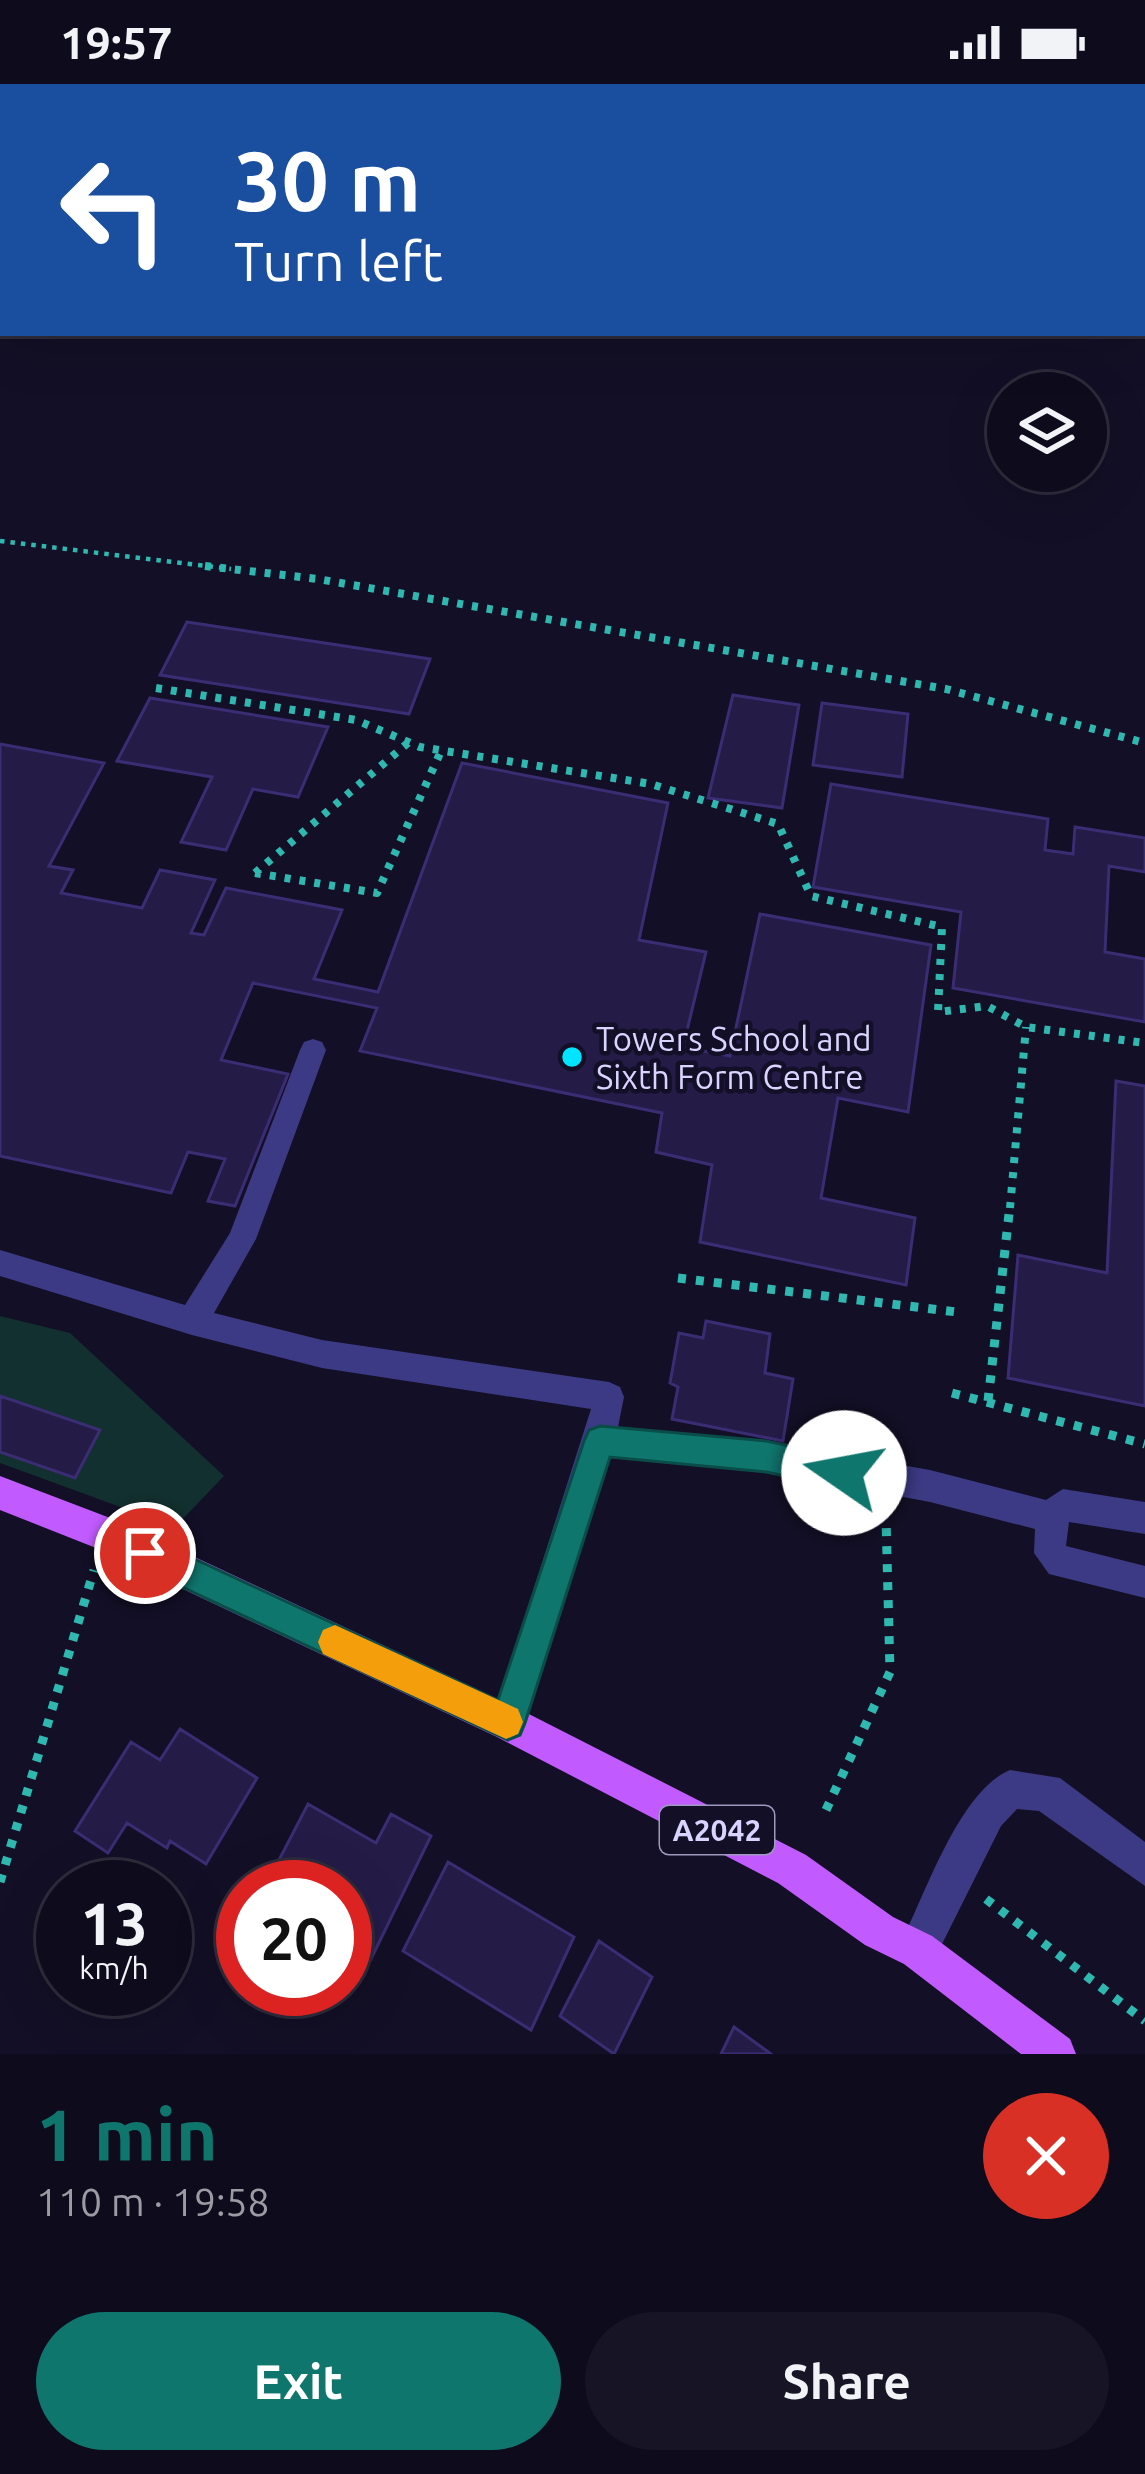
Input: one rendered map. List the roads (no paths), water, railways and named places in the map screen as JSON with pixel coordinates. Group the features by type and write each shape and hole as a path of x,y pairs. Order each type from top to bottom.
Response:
{"main road":[{"name":"A2042","path":"0,1493 105,1534 508,1723 792,1869 879,1931 918,1950 1055,2054"}],"street":[{"path":"918,1950 996,1799 1019,1786 1046,1792 1067,1804 1145,1866"}],"lane":[{"path":"192,1322 242,1239 313,1050"},
{"path":"0,1263 192,1322 322,1354 609,1397 600,1441 508,1723"},
{"path":"600,1441 766,1456 930,1486 1051,1517"},
{"path":"1145,1518 1064,1505 1051,1517 1050,1553 1056,1562 1145,1582"}],"place":[{"name":"Towers School and Sixth Form Centre","path":"572,1057"}]}
